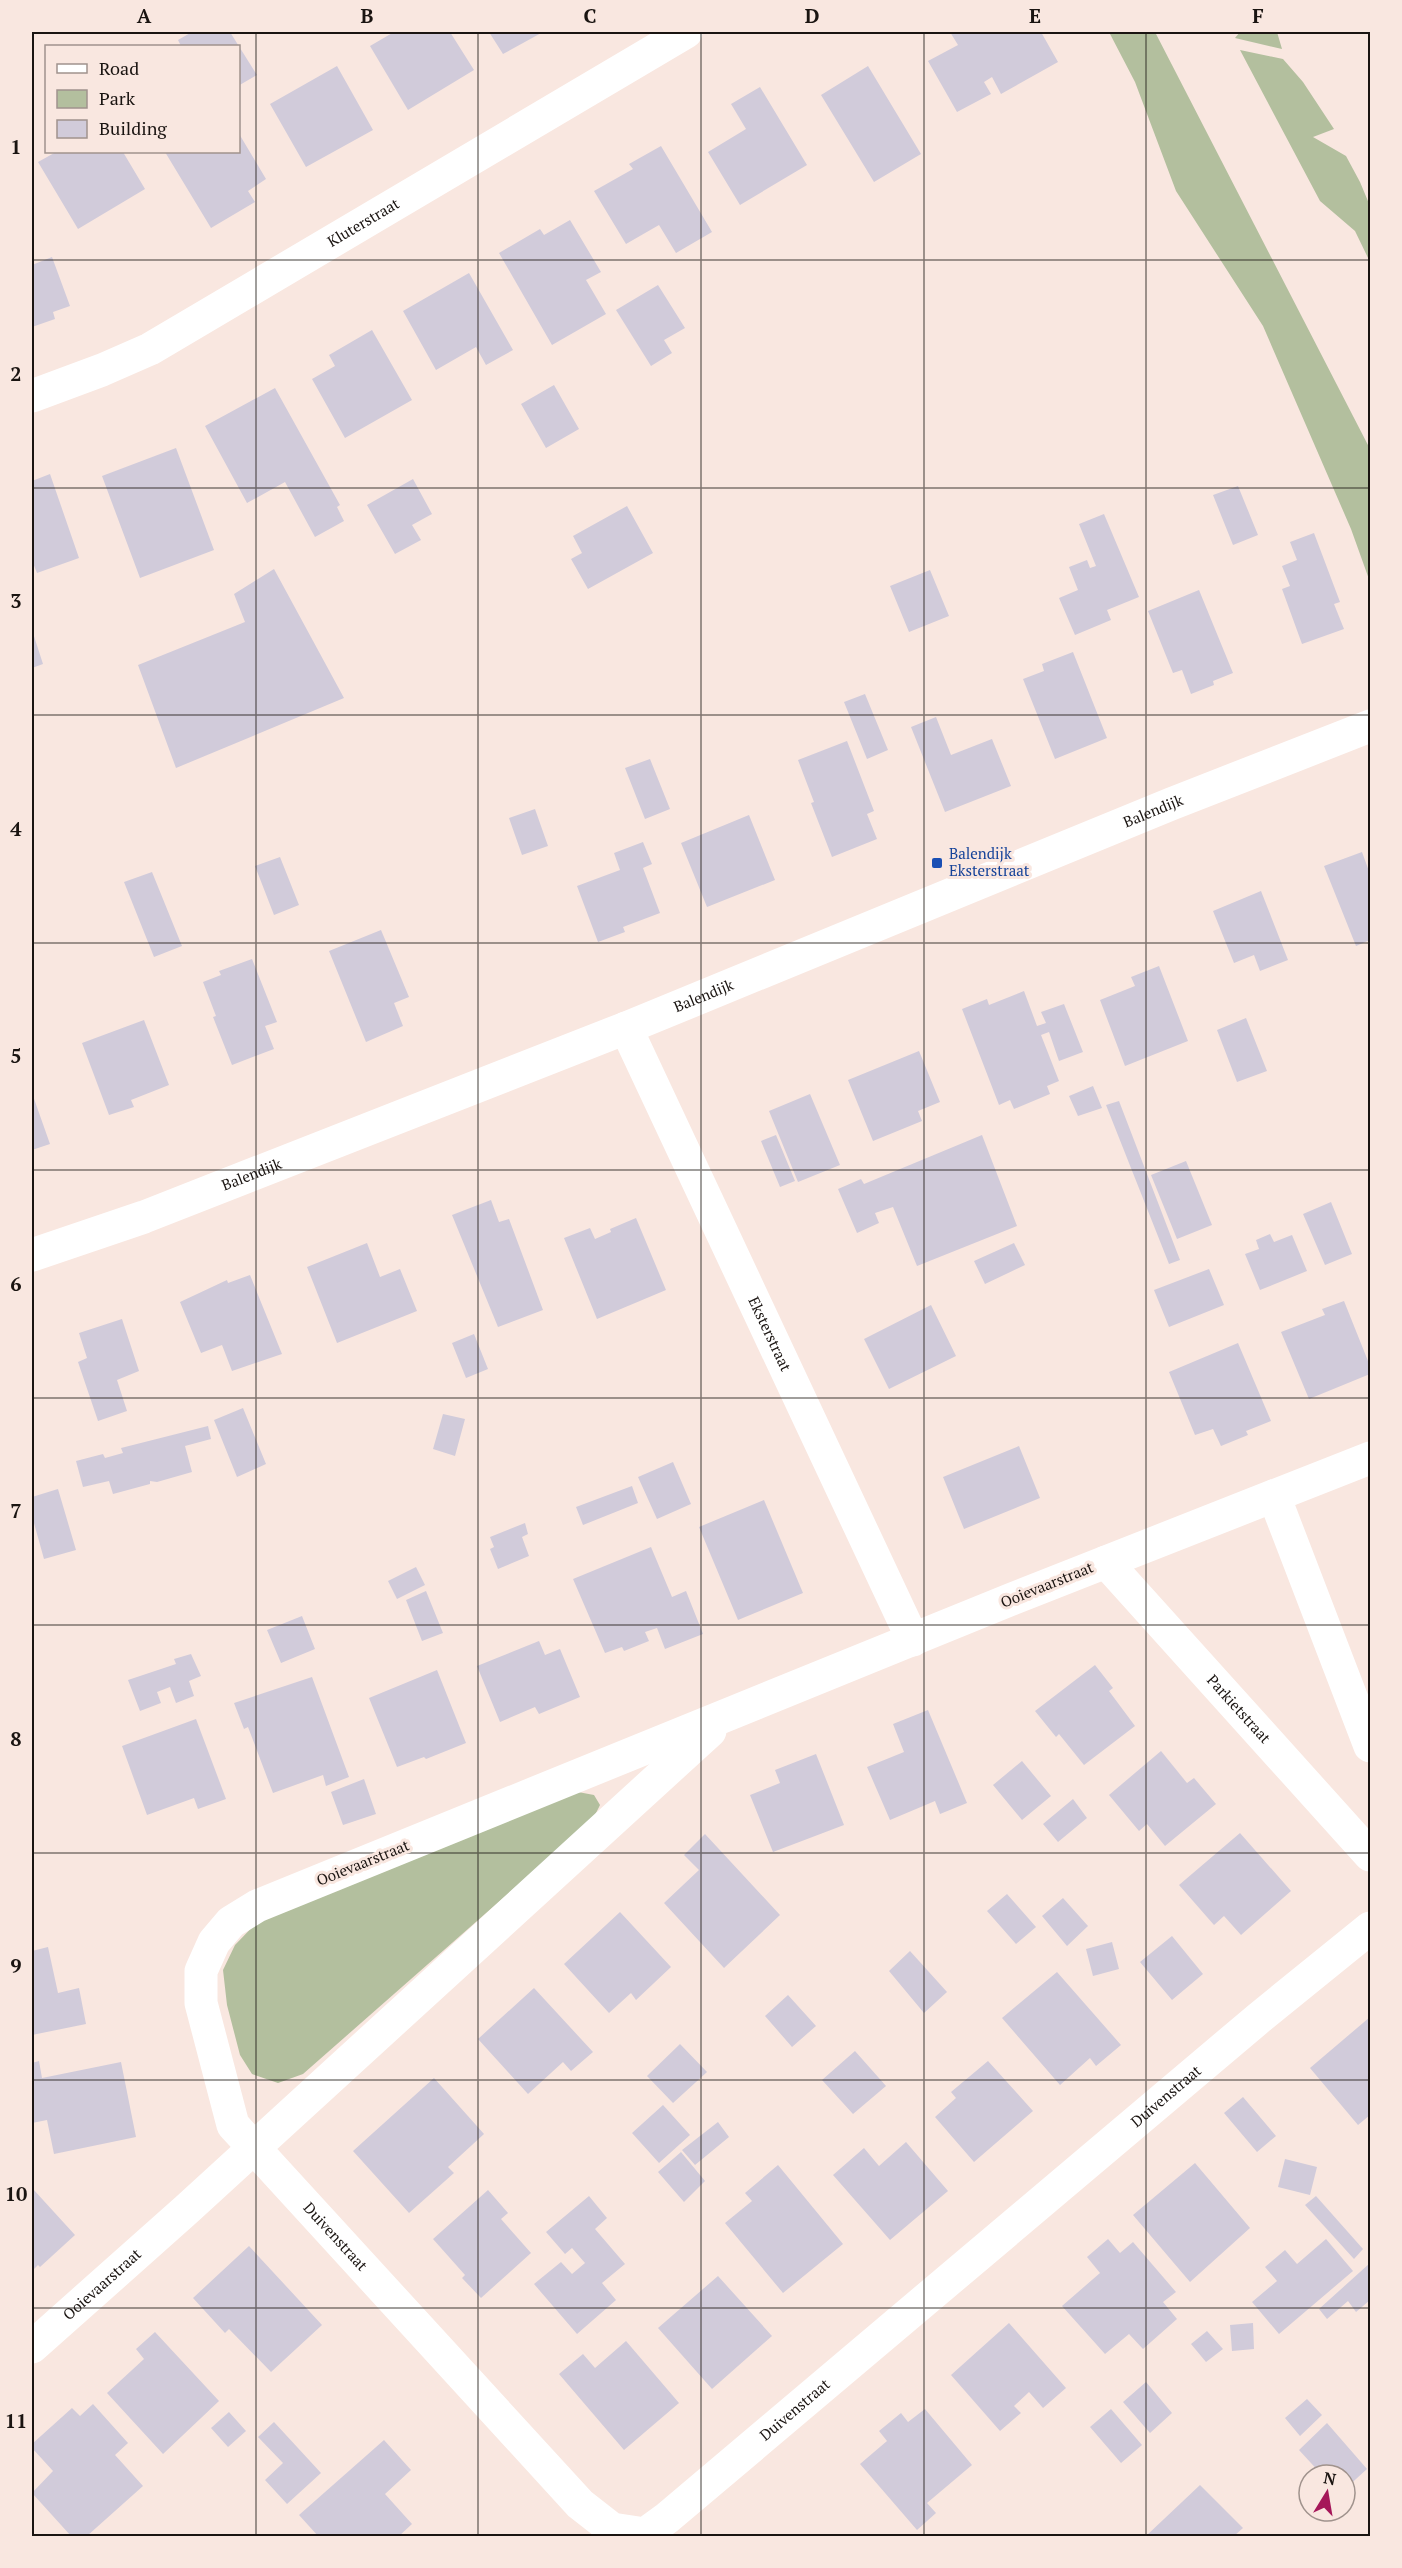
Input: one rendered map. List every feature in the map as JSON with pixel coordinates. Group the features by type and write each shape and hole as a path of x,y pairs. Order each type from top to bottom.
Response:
{"street":[{"name":"Kluterstraat","path":"32,396 150,349 686,32"},
{"name":"Balendijk","path":"32,1255 144,1216 626,1028 1149,813 1371,726"},
{"name":"Eksterstraat","path":"626,1028 913,1640"},
{"name":"Ooievaarstraat","path":"254,2148 233,2125 201,2003 201,1971 214,1942 231,1922 256,1906 1106,1562 1371,1458"},
{"path":"1274,1496 1371,1746"},
{"name":"Parkietstraat","path":"1106,1562 1371,1855"},
{"name":"Ooievaarstraat","path":"32,2347 254,2148 725,1717"},
{"name":"Duivenstraat","path":"254,2148 580,2504 612,2529 645,2534 667,2518 1259,2018 1371,1928"}],"green space":[{"path":"1109,32 1155,32 1370,449 1370,582 1351,529 1263,326 1176,191 1135,82"},
{"path":"1240,32 1277,32 1282,49 1235,38"},
{"path":"1240,50 1283,59 1303,82 1334,129 1313,137 1346,156 1360,182 1370,206 1370,262 1355,231 1320,201"},
{"path":"578,1792 594,1795 600,1805 593,1819 303,2074 278,2083 252,2074 240,2055 227,2005 223,1970 235,1945 260,1919"}],"building":[{"path":"192,32 230,32 238,45 180,45 178,40"},
{"path":"394,32 450,32 474,70 408,110 370,46"},
{"path":"489,32 543,32 503,54"},
{"path":"950,32 1041,32 1058,62 1001,94 992,77 984,82 991,94 957,112 928,61 958,45"},
{"path":"240,48 257,75 240,85"},
{"path":"337,66 373,130 306,167 270,104"},
{"path":"868,66 921,154 874,182 821,95"},
{"path":"760,87 807,165 740,205 708,152 746,129 731,104"},
{"path":"240,135 266,179 248,191 255,202 211,228 166,153 240,153"},
{"path":"661,146 712,232 676,253 659,225 626,244 594,191 633,169 629,164"},
{"path":"54,153 124,153 145,189 78,229 38,162"},
{"path":"570,220 601,272 586,280 606,314 552,345 499,253 540,229 544,235"},
{"path":"52,257 70,306 53,312 55,319 32,327 32,265"},
{"path":"469,273 513,350 486,365 476,347 436,370 403,311"},
{"path":"658,285 685,328 664,340 672,353 651,366 616,310"},
{"path":"372,330 412,400 345,438 312,379 335,366 329,355"},
{"path":"554,385 579,429 546,448 521,404"},
{"path":"275,388 340,505 337,507 344,521 315,537 285,482 247,503 205,426"},
{"path":"176,448 214,550 140,578 102,476"},
{"path":"50,474 79,558 37,573 32,563 32,481"},
{"path":"413,479 432,514 412,525 421,540 395,554 367,505"},
{"path":"1238,486 1258,535 1233,545 1213,495"},
{"path":"627,506 653,553 588,589 571,559 582,553 573,536"},
{"path":"1104,514 1139,597 1107,610 1111,620 1075,635 1059,598 1078,590 1069,567 1087,560 1090,568 1096,566 1079,524"},
{"path":"1314,533 1340,602 1334,604 1344,629 1302,644 1282,589 1290,586 1282,566 1297,560 1290,542"},
{"path":"274,569 344,698 176,768 138,665 245,622 234,594"},
{"path":"930,570 949,616 909,632 890,586"},
{"path":"1199,590 1233,673 1213,681 1214,685 1191,694 1182,670 1173,673 1148,611"},
{"path":"32,630 43,664 32,668"},
{"path":"1073,652 1107,738 1055,759 1023,679 1044,671 1042,664"},
{"path":"865,694 888,750 867,759 844,702"},
{"path":"936,717 951,755 992,739 1011,786 945,812 911,727"},
{"path":"847,741 874,811 867,814 877,839 832,857 811,803 814,802 798,760"},
{"path":"650,759 670,809 645,819 625,768"},
{"path":"535,809 548,846 522,855 509,818"},
{"path":"749,815 775,880 707,907 681,843"},
{"path":"643,842 652,864 643,868 660,913 623,927 625,932 598,942 577,886 620,870 614,853"},
{"path":"1362,852 1370,874 1370,940 1356,946 1324,866"},
{"path":"280,857 299,905 274,915 255,866"},
{"path":"152,872 182,946 154,957 124,882"},
{"path":"1261,891 1288,960 1260,971 1254,955 1234,963 1213,911"},
{"path":"381,930 409,997 394,1003 403,1026 366,1042 329,951"},
{"path":"252,959 277,1022 265,1026 274,1049 232,1065 213,1017 216,1016 203,982 221,975 219,971"},
{"path":"1159,966 1188,1041 1125,1066 1100,1000 1135,986 1131,977"},
{"path":"1024,991 1037,1026 1046,1023 1041,1012 1064,1004 1083,1052 1059,1061 1049,1032 1041,1035 1059,1081 1047,1086 1050,1094 1014,1109 1010,1100 999,1105 962,1009 987,999 989,1005"},
{"path":"1246,1018 1267,1071 1237,1082 1217,1030"},
{"path":"144,1020 169,1085 131,1100 134,1107 109,1115 82,1043"},
{"path":"919,1051 940,1102 918,1111 922,1121 873,1141 848,1080"},
{"path":"1093,1086 1102,1108 1078,1116 1069,1096"},
{"path":"32,1093 50,1144 32,1150"},
{"path":"810,1094 840,1165 798,1182 769,1111"},
{"path":"1119,1101 1180,1260 1169,1264 1106,1105"},
{"path":"776,1135 795,1181 780,1187 761,1141"},
{"path":"982,1135 1017,1226 917,1266 893,1207 875,1213 879,1223 857,1233 838,1189 861,1179 864,1184"},
{"path":"1186,1161 1212,1225 1177,1239 1151,1175"},
{"path":"491,1200 499,1222 509,1219 543,1310 498,1327 452,1215"},
{"path":"1331,1202 1352,1254 1325,1265 1303,1214"},
{"path":"636,1218 666,1290 597,1319 564,1238 590,1228 595,1239 611,1232 610,1229"},
{"path":"1270,1234 1274,1242 1292,1235 1307,1271 1260,1290 1245,1254 1259,1249 1256,1240"},
{"path":"367,1243 380,1277 400,1269 417,1311 337,1343 307,1267"},
{"path":"1014,1243 1025,1265 985,1284 974,1261"},
{"path":"1209,1269 1224,1305 1169,1327 1154,1290"},
{"path":"250,1275 282,1354 232,1371 222,1345 201,1353 180,1302 227,1280 228,1283"},
{"path":"1344,1301 1370,1366 1370,1374 1309,1399 1281,1332 1325,1315 1322,1309"},
{"path":"931,1305 956,1356 889,1389 864,1339"},
{"path":"122,1319 139,1371 117,1380 127,1411 98,1421 78,1362 87,1358 79,1333"},
{"path":"474,1334 488,1369 466,1378 452,1343"},
{"path":"1238,1343 1271,1421 1246,1431 1248,1435 1221,1446 1213,1429 1195,1435 1169,1372"},
{"path":"243,1408 266,1464 237,1477 214,1420"},
{"path":"443,1414 465,1419 455,1456 433,1449"},
{"path":"208,1426 211,1439 185,1446 192,1472 157,1482 150,1481 150,1484 113,1494 109,1481 83,1487 76,1461 103,1454 105,1458 123,1453 121,1448"},
{"path":"1019,1446 1040,1498 964,1529 943,1477"},
{"path":"673,1462 691,1504 657,1519 638,1477"},
{"path":"632,1486 638,1503 583,1525 576,1507"},
{"path":"58,1489 76,1550 44,1559 32,1516 32,1497"},
{"path":"764,1500 803,1593 738,1620 699,1527"},
{"path":"525,1523 528,1534 522,1537 529,1556 498,1569 490,1549 494,1547 490,1537"},
{"path":"651,1547 672,1597 686,1591 703,1634 665,1649 657,1628 645,1632 649,1641 624,1651 622,1647 605,1653 573,1579"},
{"path":"416,1567 425,1585 397,1599 388,1581"},
{"path":"426,1591 443,1633 422,1641 406,1600"},
{"path":"302,1616 315,1649 281,1663 267,1630"},
{"path":"539,1641 545,1655 560,1649 580,1697 539,1714 535,1707 500,1722 477,1666"},
{"path":"191,1654 201,1676 189,1681 194,1696 176,1703 170,1687 157,1692 161,1703 140,1711 128,1680 176,1664 174,1659"},
{"path":"1095,1665 1113,1688 1109,1691 1135,1726 1084,1765 1059,1734 1056,1737 1035,1711"},
{"path":"437,1670 466,1743 426,1759 424,1757 397,1767 369,1698"},
{"path":"312,1677 349,1777 326,1786 323,1775 273,1793 248,1727 244,1729 234,1703"},
{"path":"928,1710 967,1803 940,1814 935,1801 890,1820 867,1767 904,1752 893,1724"},
{"path":"196,1719 226,1799 198,1809 194,1798 147,1815 122,1746"},
{"path":"1161,1751 1187,1783 1194,1778 1216,1804 1165,1846 1147,1824 1139,1831 1109,1795"},
{"path":"816,1754 844,1825 773,1852 750,1795 780,1783 775,1770"},
{"path":"1022,1761 1051,1796 1022,1820 993,1785"},
{"path":"364,1779 376,1814 343,1825 331,1792"},
{"path":"1073,1799 1087,1818 1058,1842 1043,1824"},
{"path":"1240,1833 1291,1891 1241,1935 1224,1916 1214,1925 1179,1885"},
{"path":"705,1834 780,1915 724,1968 664,1903 699,1870 684,1855"},
{"path":"1007,1894 1036,1927 1016,1944 987,1911"},
{"path":"1063,1898 1088,1926 1067,1946 1042,1916"},
{"path":"620,1912 671,1967 636,2000 631,1993 609,2013 564,1964"},
{"path":"1172,1936 1203,1974 1172,2000 1140,1962"},
{"path":"1112,1942 1119,1969 1093,1976 1086,1949"},
{"path":"48,1947 58,1993 79,1988 86,2024 32,2035 32,1951"},
{"path":"910,1951 947,1992 924,2013 889,1971"},
{"path":"1057,1972 1121,2045 1096,2066 1090,2058 1060,2085 1002,2018"},
{"path":"534,1988 593,2052 571,2071 563,2062 528,2094 478,2039"},
{"path":"788,1995 816,2026 792,2047 765,2016"},
{"path":"1370,2017 1370,2115 1358,2125 1310,2068"},
{"path":"680,2044 707,2072 673,2103 647,2076"},
{"path":"855,2051 886,2086 853,2114 822,2080"},
{"path":"39,2061 42,2078 121,2062 136,2137 54,2154 47,2120 32,2123 32,2063"},
{"path":"988,2061 1033,2111 974,2162 935,2117 956,2098 951,2092"},
{"path":"434,2078 484,2134 448,2167 454,2173 409,2213 353,2151"},
{"path":"1243,2097 1276,2136 1257,2152 1224,2113"},
{"path":"663,2105 690,2135 659,2163 632,2133"},
{"path":"718,2122 729,2137 695,2165 682,2150"},
{"path":"906,2142 948,2191 890,2240 833,2175 864,2148 879,2166"},
{"path":"681,2152 705,2181 684,2202 658,2172"},
{"path":"1285,2159 1317,2167 1310,2195 1278,2187"},
{"path":"1195,2163 1250,2228 1190,2282 1133,2215"},
{"path":"778,2165 843,2244 783,2293 725,2223 752,2201 745,2193"},
{"path":"33,2189 75,2235 40,2267 38,2265 32,2271"},
{"path":"488,2190 508,2213 501,2219 531,2253 481,2298 462,2278 465,2275 433,2239"},
{"path":"589,2196 607,2218 595,2229 625,2264 602,2283 616,2300 577,2334 534,2284 561,2262 572,2274 585,2263 572,2248 565,2254 546,2232"},
{"path":"1316,2196 1363,2249 1354,2259 1305,2205"},
{"path":"1108,2239 1120,2253 1133,2242 1176,2292 1163,2302 1177,2319 1143,2349 1129,2334 1105,2354 1062,2306 1100,2273 1087,2257"},
{"path":"1326,2239 1353,2271 1279,2334 1252,2302 1277,2281 1265,2267 1285,2250 1297,2264"},
{"path":"249,2246 322,2325 271,2372 229,2329 225,2333 193,2298"},
{"path":"1370,2263 1370,2300 1356,2312 1348,2301 1327,2319 1319,2309"},
{"path":"718,2276 772,2336 712,2389 658,2328"},
{"path":"1009,2323 1066,2388 1043,2408 1029,2392 1014,2406 1021,2413 1000,2431 951,2375"},
{"path":"1253,2323 1254,2349 1232,2351 1230,2325"},
{"path":"1207,2331 1223,2349 1206,2362 1191,2344"},
{"path":"155,2332 219,2401 163,2454 107,2393 144,2359 136,2349"},
{"path":"626,2341 679,2403 624,2450 559,2374 583,2354 595,2368"},
{"path":"1146,2382 1172,2413 1150,2433 1123,2402"},
{"path":"1307,2399 1322,2415 1300,2436 1285,2418"},
{"path":"93,2404 128,2443 115,2455 143,2486 87,2536 71,2536 32,2493 53,2471 32,2448 32,2444 72,2408 80,2416"},
{"path":"925,2409 972,2465 927,2503 936,2513 917,2530 860,2464 887,2441 879,2431 901,2413 908,2422"},
{"path":"1111,2409 1142,2445 1121,2463 1090,2427"},
{"path":"229,2412 246,2431 228,2447 211,2428"},
{"path":"274,2422 321,2473 287,2504 265,2480 283,2463 258,2437"},
{"path":"1327,2423 1367,2469 1357,2478 1357,2463 1311,2463 1299,2450"},
{"path":"384,2440 411,2470 385,2494 412,2524 399,2536 318,2536 299,2515"},
{"path":"1200,2485 1243,2528 1234,2536 1146,2536"}],"place":[{"name":"Balendijk Eksterstraat","path":"937,863"}]}
